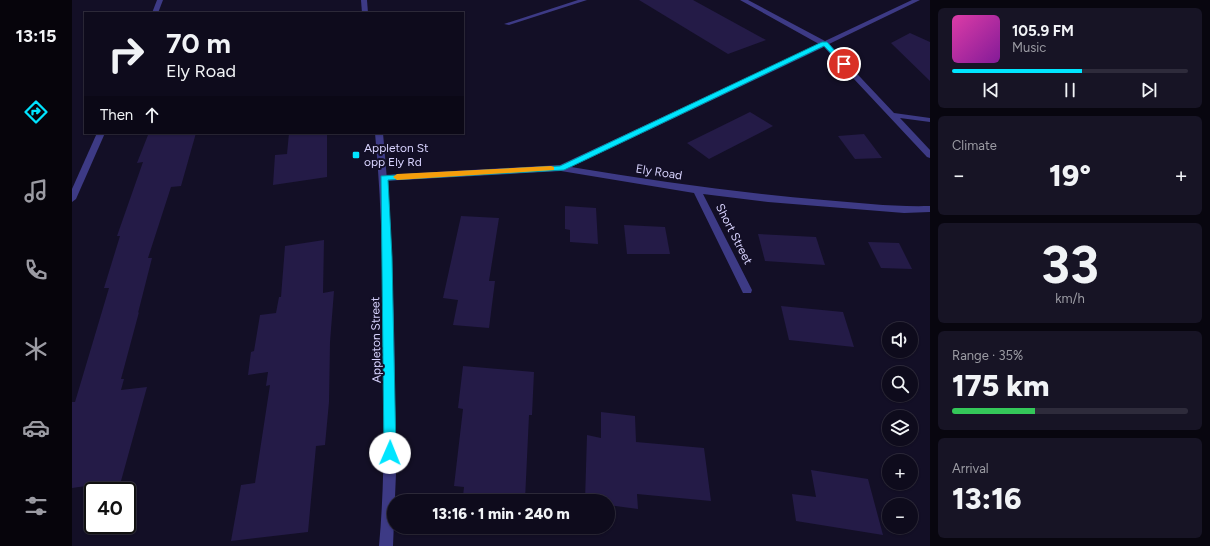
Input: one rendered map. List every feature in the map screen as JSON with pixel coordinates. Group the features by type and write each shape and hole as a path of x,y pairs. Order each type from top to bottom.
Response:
{"street":[{"path":"155,12 160,0"},
{"path":"364,0 365,12"},
{"path":"507,24 584,0"},
{"path":"743,0 825,44 930,155"},
{"path":"561,168 917,0"},
{"path":"893,115 930,120"},
{"path":"72,199 101,134"},
{"name":"Appleton Street","path":"379,134 384,178 388,257 390,432 386,546"},
{"name":"Ely Road","path":"384,178 561,168 697,190 768,199 904,210 930,209"},
{"name":"Short Street","path":"697,190 747,290"}],"building":[{"path":"639,0 693,0 766,40 728,54"},
{"path":"910,33 930,42 930,81 891,43"},
{"path":"750,112 773,126 709,159 687,143"},
{"path":"196,134 181,186 171,187 148,258 152,258 121,379 124,379 121,390 147,387 121,481 84,482 84,486 72,488 72,402 75,402 109,288 104,288 120,236 117,236 143,162 137,163 148,135"},
{"path":"289,134 327,134 327,177 273,185 275,155 287,154"},
{"path":"864,134 882,158 855,159 838,136"},
{"path":"565,206 596,208 598,244 570,242 570,230 565,229"},
{"path":"461,216 499,218 489,281 495,281 489,328 453,325 458,300 443,298"},
{"path":"624,225 665,227 670,254 627,254"},
{"path":"758,234 816,237 825,265 765,261"},
{"path":"324,240 323,293 334,291 330,342 329,402 325,445 316,446 308,532 231,541 241,485 255,483 270,385 266,386 268,372 248,375 251,352 254,351 260,315 276,313 279,297 281,297 285,246"},
{"path":"868,242 899,243 912,269 881,268"},
{"path":"781,306 843,312 854,347 789,340"},
{"path":"463,366 534,372 532,415 529,415 525,494 463,494 464,487 454,486 463,409 458,408"},
{"path":"601,412 635,416 636,442 704,448 711,501 637,494 638,509 615,506 615,494 585,494 587,435 601,438"},
{"path":"811,470 868,479 883,535 796,521 792,494 816,497"}],"slow traffic":[{"path":"397,177 551,168"}],"place":[{"name":"Appleton St opp Ely Rd","path":"356,155"}],"route":[{"path":"390,453 388,257 384,178 497,170 561,168 825,44 844,64"}]}
